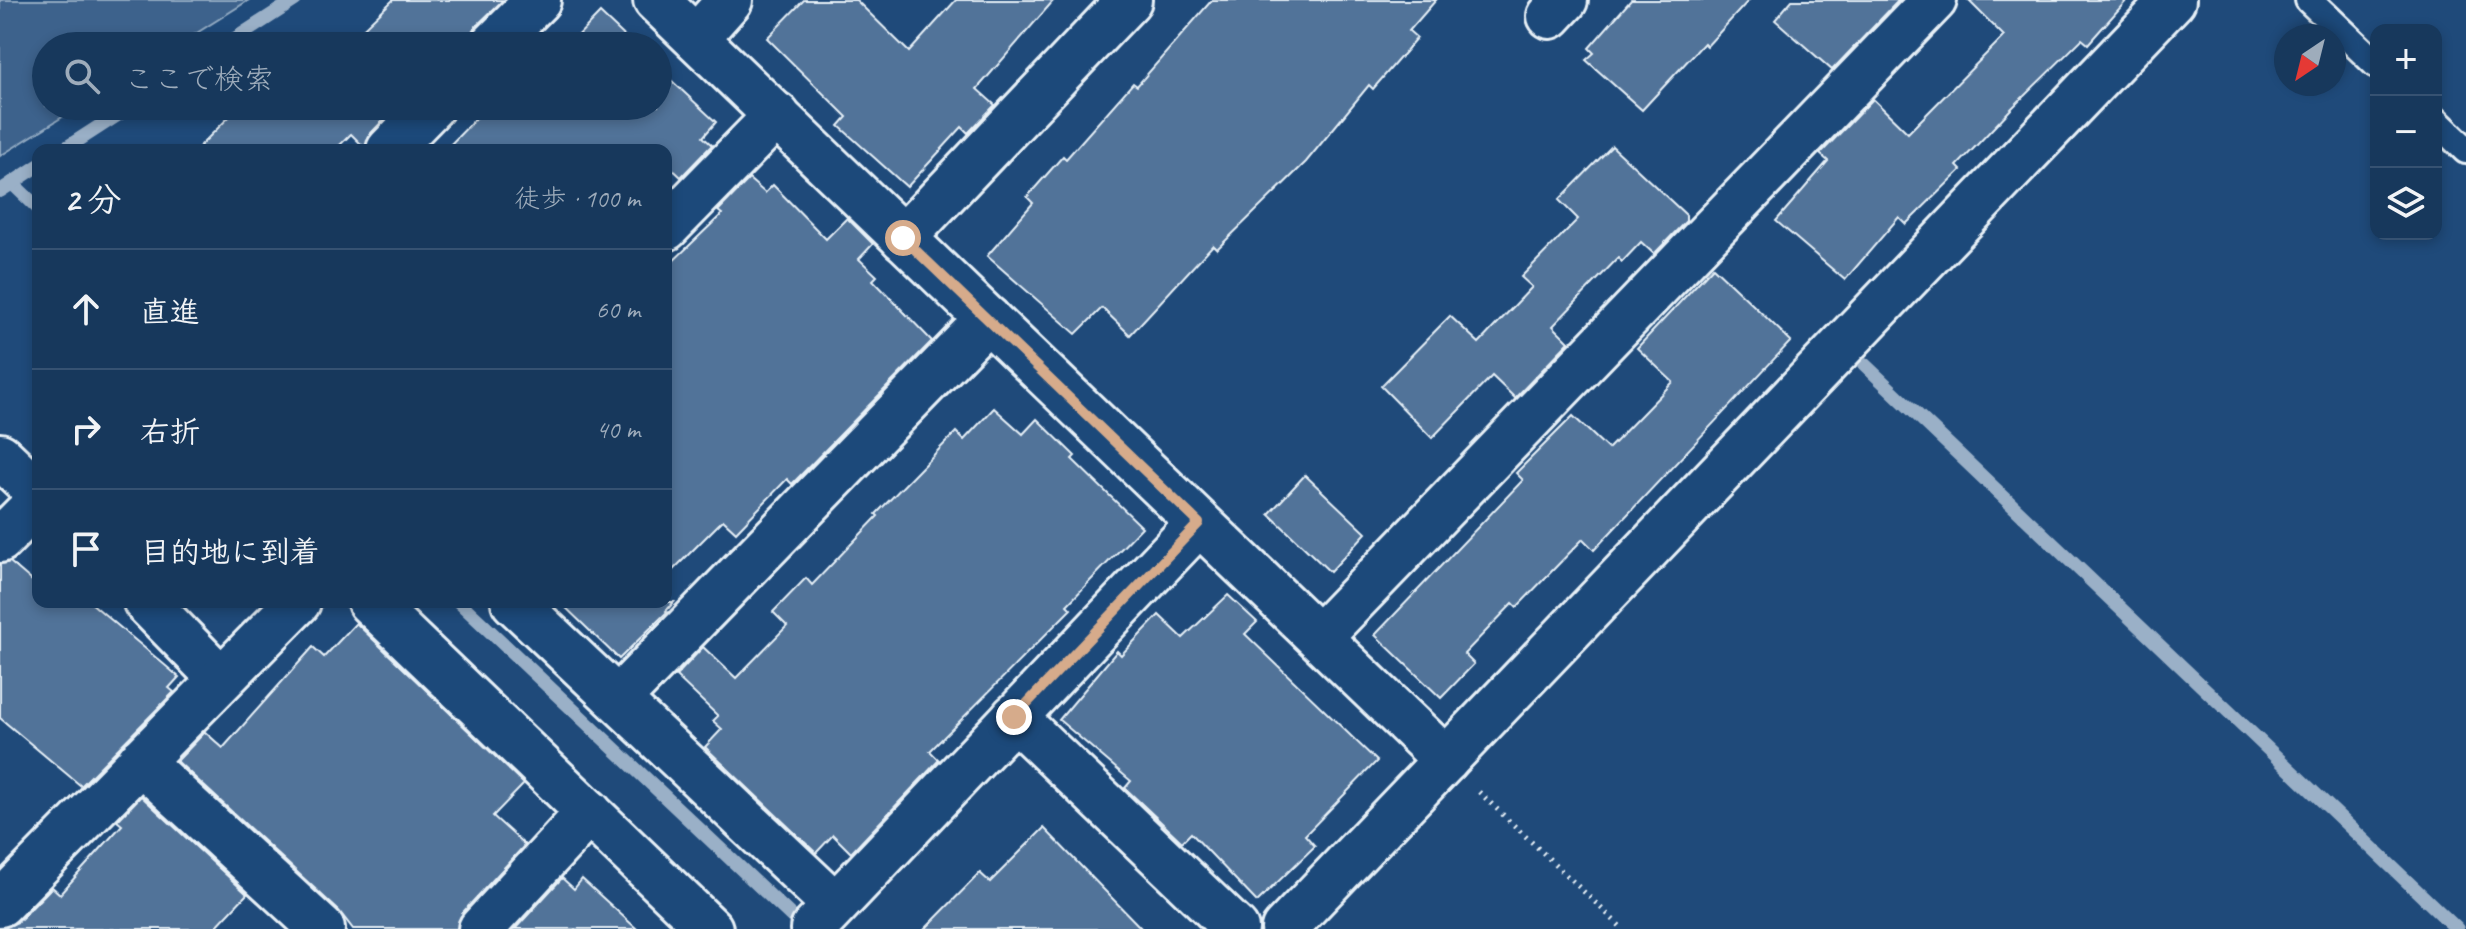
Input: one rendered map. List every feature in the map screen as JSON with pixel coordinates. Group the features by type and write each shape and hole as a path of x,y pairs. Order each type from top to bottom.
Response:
{"street":[{"path":"506,32 538,0"},
{"path":"656,0 1446,760"},
{"path":"696,38 730,0"},
{"path":"903,238 1129,0"},
{"path":"1319,637 1934,0"},
{"path":"1284,929 2173,0"},
{"path":"672,222 777,115"},
{"path":"395,144 418,120"},
{"path":"618,699 988,319"},
{"path":"0,456 32,486"},
{"path":"0,540 32,508"},
{"path":"520,608 618,699 823,918 1199,523"},
{"path":"152,608 221,679"},
{"path":"0,904 292,608"},
{"path":"376,608 710,929"},
{"path":"1014,717 1236,929"},
{"path":"140,761 322,929"},
{"path":"481,929 589,812"}],"lane":[{"path":"2309,0 2370,58"},
{"path":"2442,127 2466,150"}],"path":[{"path":"1446,760 1623,929"}],"shaded area":[{"path":"0,0 249,0 198,32 32,32 32,120 58,120 0,156"}],"building":[{"path":"393,0 503,0 472,32 360,32"},
{"path":"804,0 856,0 909,52 956,0 1054,0 977,89 995,105 968,133 962,127 907,187 839,126 847,117 767,38"},
{"path":"1212,0 1436,0 1409,31 1417,38 1373,89 1369,85 1306,162 1217,249 1213,245 1130,335 1102,308 1076,334 987,256 1033,203 1027,197 1063,156 1066,159 1133,83 1137,86"},
{"path":"1631,0 1749,0 1642,110 1586,60 1594,53 1589,48"},
{"path":"1792,0 1899,0 1832,70 1775,20"},
{"path":"1968,0 2127,0 2088,44 2082,39 2012,108 1957,166 1961,170 1906,224 1899,217 1845,280 1776,221 1828,161 1820,154 1873,99 1908,133 2004,36"},
{"path":"600,13 620,32 582,32"},
{"path":"672,81 716,122 703,137 712,145 681,177 672,169 672,144 451,144 474,120 672,120"},
{"path":"226,120 383,120 371,133 367,144 361,144 351,134 341,144 202,144"},
{"path":"1612,146 1686,215 1686,221 1654,254 1641,242 1622,262 1618,258 1553,326 1569,342 1515,398 1492,376 1432,438 1381,386 1450,316 1479,343 1532,287 1521,277 1578,219 1559,200"},
{"path":"749,179 765,193 773,185 826,239 847,218 873,244 859,259 877,276 873,280 932,341 792,484 787,479 736,532 723,520 672,571 672,262 722,214 718,211"},
{"path":"1713,267 1791,341 1594,550 1583,539 1517,607 1513,603 1464,654 1474,664 1441,698 1375,635 1523,480 1516,473 1573,416 1608,449 1673,382 1637,348"},
{"path":"994,408 1023,434 1037,419 1075,456 1072,459 1142,527 1067,605 1071,609 930,751 939,760 851,853 833,835 816,853 705,747 722,729 713,721 718,716 676,676 703,647 736,678 787,626 773,612 806,578 812,585 956,432 964,440"},
{"path":"1305,475 1366,533 1330,572 1269,514"},
{"path":"10,562 32,581 32,608 97,608 179,677 169,688 174,692 81,786 0,718 0,564"},
{"path":"1228,595 1257,622 1245,634 1377,761 1305,835 1315,846 1257,902 1191,833 1182,842 1125,788 1131,781 1059,720 1117,651 1121,655 1159,615 1183,638"},
{"path":"566,608 669,608 619,659"},
{"path":"356,623 524,784 493,816 525,845 463,912 457,929 353,929 339,911 177,761 205,732 223,748 313,647 324,657"},
{"path":"141,796 247,894 214,929 0,929 18,922 52,887 60,894 122,825 117,821"},
{"path":"1044,828 1142,929 925,929 980,873 990,882"},
{"path":"562,878 574,889 582,879 637,929 515,929"}],"waterway":[{"path":"246,32 295,0"},
{"path":"72,144 109,120"},
{"path":"0,191 32,170"},
{"path":"12,183 32,202"},
{"path":"1864,364 2457,929"},
{"path":"465,608 805,929"}],"route":[{"path":"903,238 1199,523 1014,717"}]}
